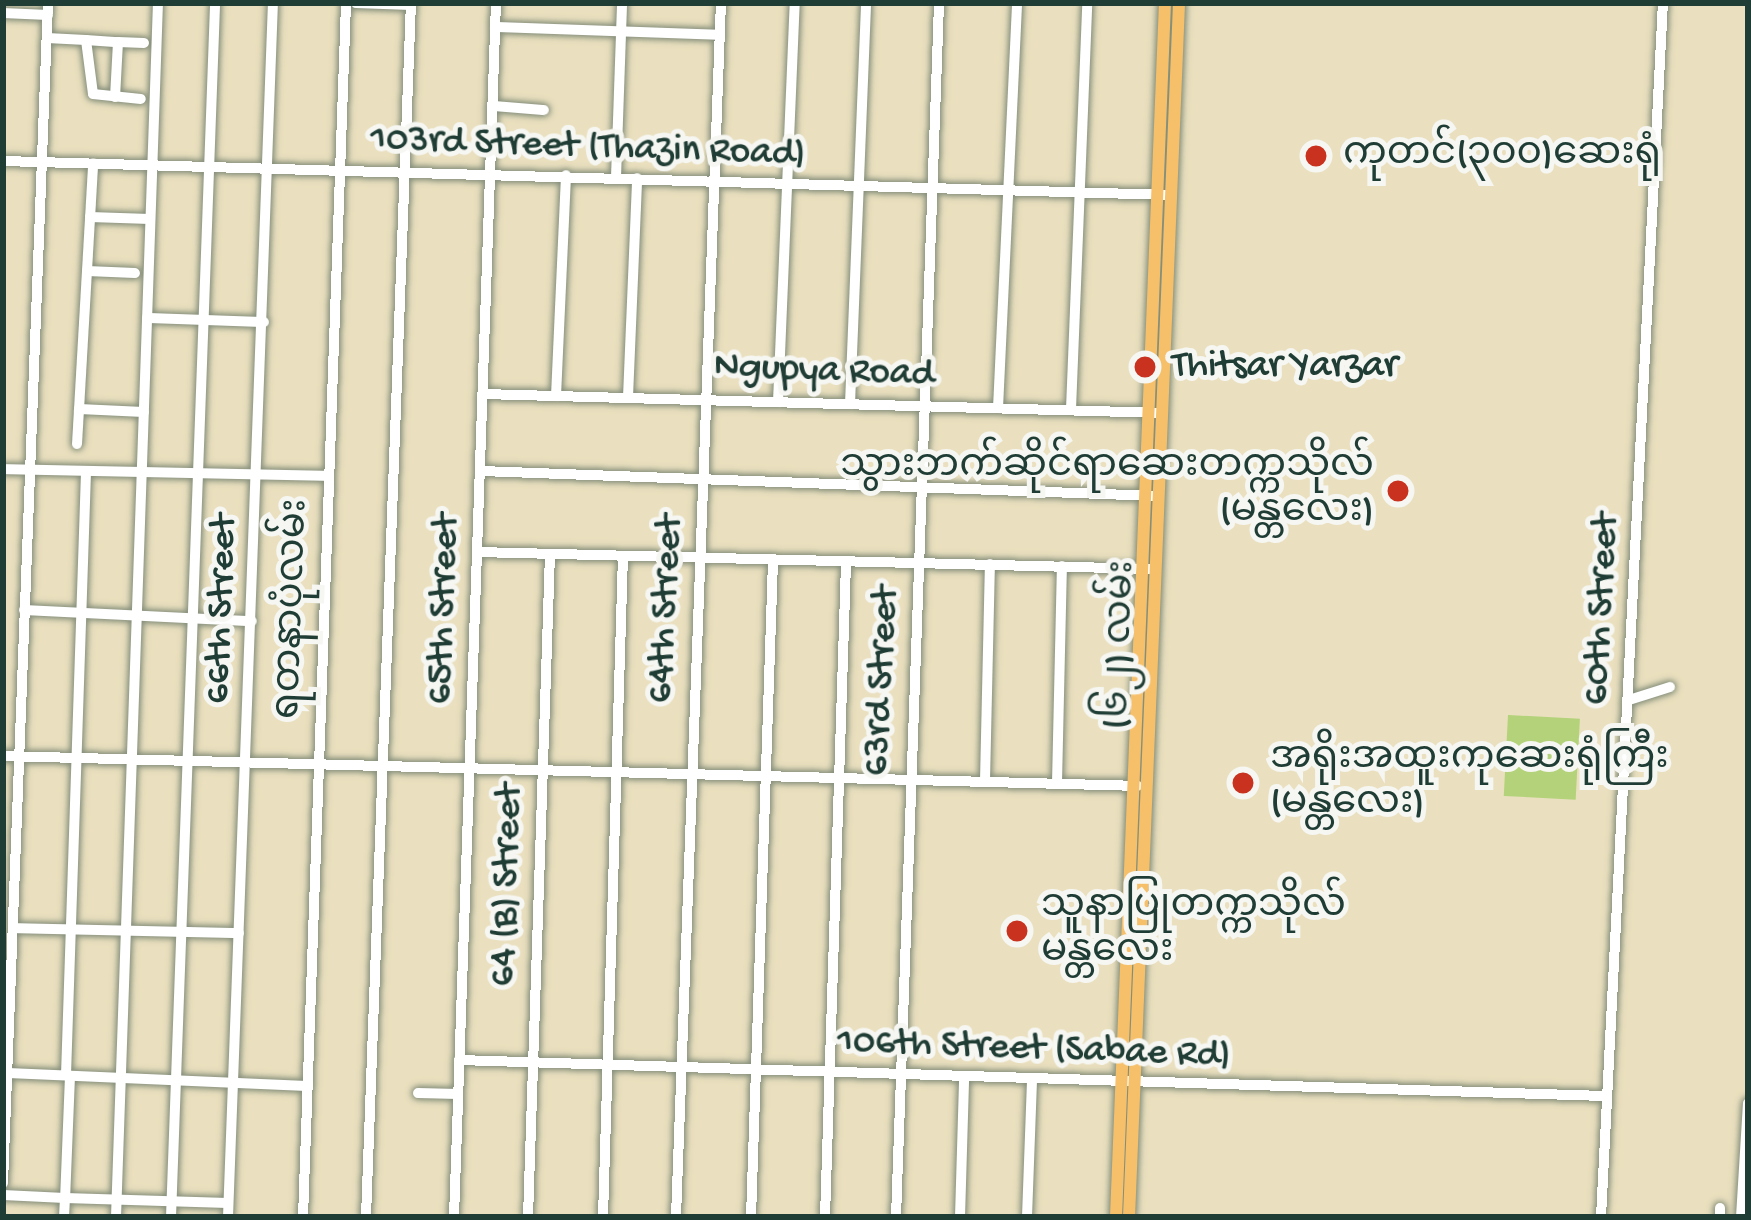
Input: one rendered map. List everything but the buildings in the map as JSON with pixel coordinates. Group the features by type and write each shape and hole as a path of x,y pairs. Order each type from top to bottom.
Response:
{"main road":[{"name":"(၆၂) လမ်း","path":"1116,1217 1128,1085 1141,786 1164,195 1165,3"},
{"name":"(၆၂) လမ်း","path":"1164,195 1179,3"},
{"name":"(၆၂) လမ်း","path":"1128,1085 1129,1217"}],"street":[{"path":"116,1217 158,3"},
{"path":"171,1217 215,3"},
{"name":"66th Street","path":"228,1210 273,3"},
{"name":"ရတနာပုံလမ်း","path":"302,1217 346,3"},
{"path":"360,3 411,4 366,1217"},
{"name":"65th Street","path":"454,1217 496,3"},
{"path":"616,177 622,3"},
{"name":"64th Street","path":"676,1217 721,3"},
{"path":"778,402 795,3"},
{"path":"850,404 866,3"},
{"name":"63rd Street","path":"896,1217 939,3"},
{"path":"998,408 1017,3"},
{"path":"1071,410 1087,3"},
{"name":"60th Street","path":"1600,1217 1663,3"},
{"path":"3,13 48,9 3,1183"},
{"path":"496,28 720,35"},
{"path":"47,38 144,43"},
{"path":"86,40 86,86 115,97 142,99"},
{"path":"115,97 118,42"},
{"path":"493,106 544,110"},
{"name":"103rd Street (Thazin Road)","path":"3,161 1164,195"},
{"path":"76,444 93,164"},
{"path":"556,396 566,176"},
{"path":"628,397 637,178"},
{"path":"89,217 150,219"},
{"path":"87,271 135,273"},
{"path":"147,318 264,322"},
{"name":"Ngupya Road","path":"483,394 1155,413"},
{"path":"79,410 144,412"},
{"path":"3,469 329,476"},
{"path":"64,1217 86,471"},
{"path":"481,471 1151,495"},
{"path":"477,552 1148,569"},
{"name":"64 (B) Street","path":"528,1217 550,554"},
{"path":"603,1217 623,556"},
{"path":"751,1217 773,562"},
{"path":"825,1217 846,563"},
{"path":"985,781 990,564"},
{"path":"1057,783 1062,566"},
{"path":"24,610 252,621"},
{"path":"1629,700 1670,687"},
{"path":"3,756 1141,786"},
{"path":"13,928 239,933"},
{"name":"106th Street (Sabae Rd)","path":"459,1060 1031,1083 1607,1096"},
{"path":"8,1073 307,1085"},
{"path":"960,1217 964,1080"},
{"path":"1027,1217 1031,1083"},
{"path":"418,1093 458,1094"},
{"path":"1741,1217 1748,1102"},
{"path":"3,1195 171,1202 228,1210"}],"green space":[{"path":"1508,715 1580,719 1576,800 1504,796"}],"place":[{"name":"ကုတင်(၃၀၀)ဆေးရုံ","path":"1316,156"},
{"name":"Thitsar Yarzar","path":"1145,367"},
{"name":"သွားဘက်ဆိုင်ရာဆေးတက္ကသိုလ် (မန္တလေး)","path":"1398,491"},
{"name":"အရိုးအထူးကုဆေးရုံကြီး (မန္တလေး)","path":"1243,783"},
{"name":"သူနာပြုတက္ကသိုလ် မန္တလေး","path":"1017,931"}]}
